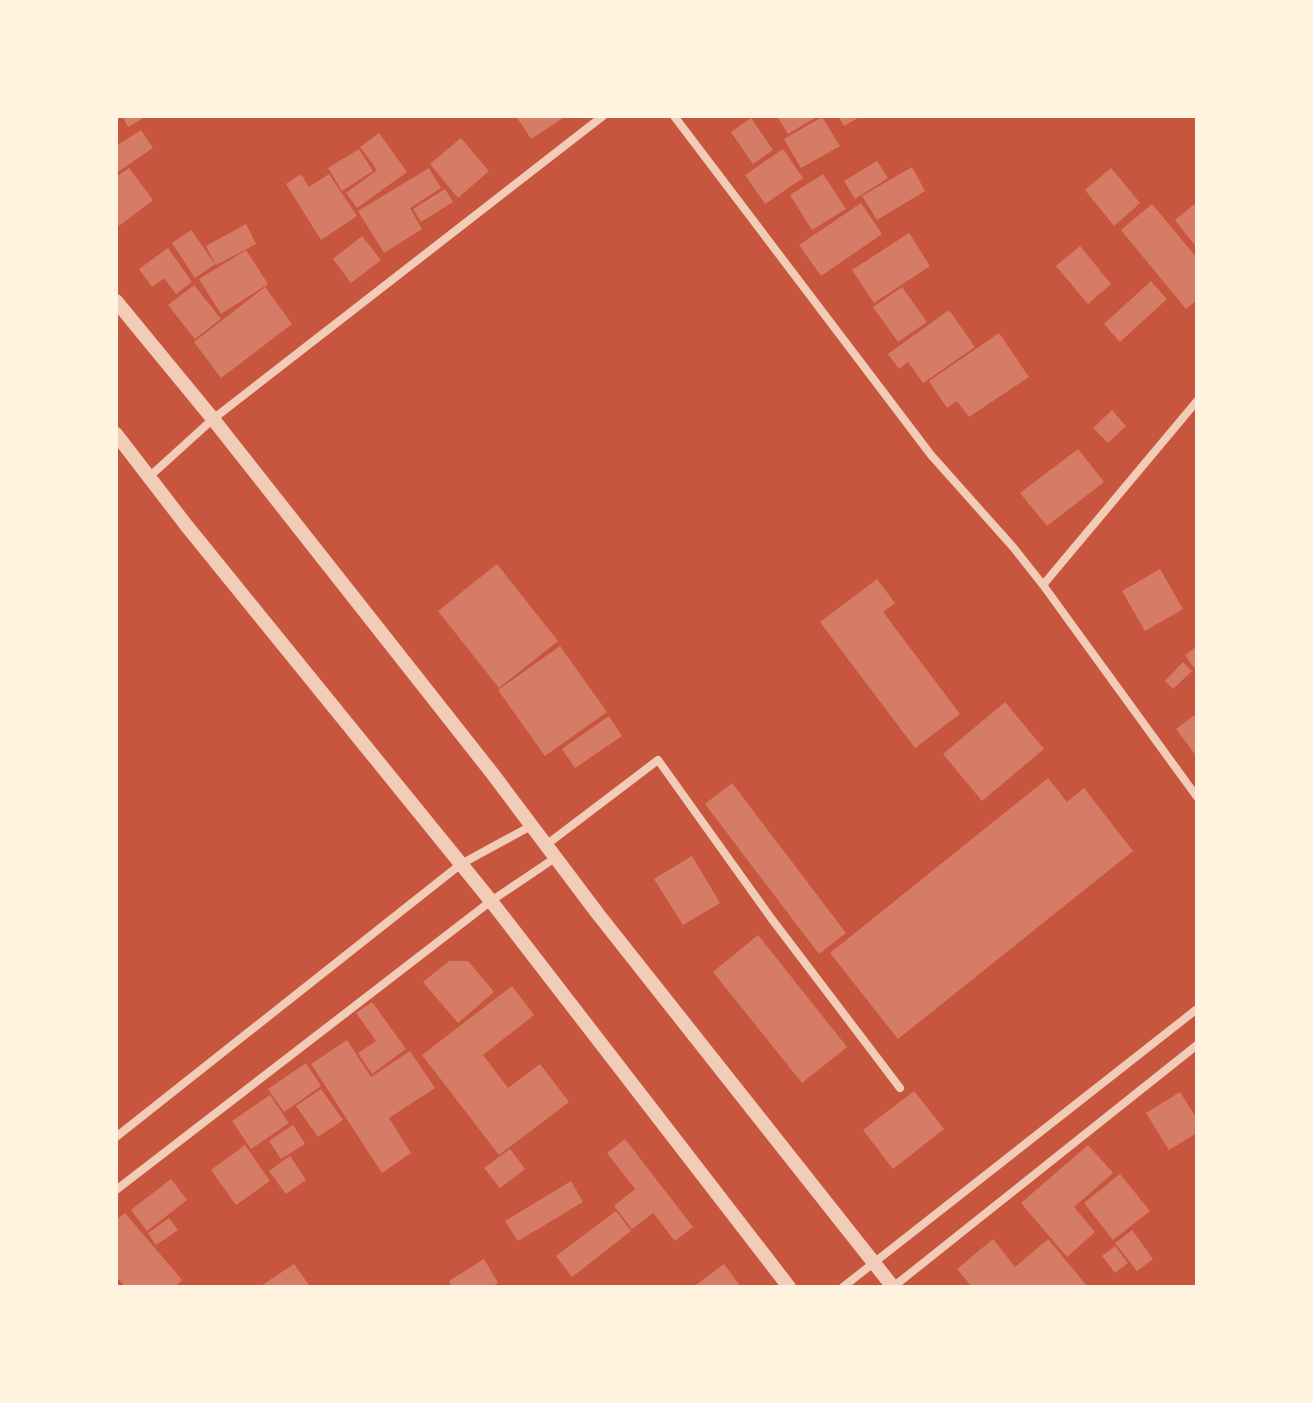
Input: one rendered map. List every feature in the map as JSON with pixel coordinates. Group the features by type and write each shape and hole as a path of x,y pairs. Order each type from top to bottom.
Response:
{"street":[{"path":"149,477 213,419 603,116"},
{"path":"674,116 931,455 1043,585 1197,797"},
{"path":"116,301 482,760 555,858 893,1287 1197,1045"},
{"path":"1043,585 1197,401"},
{"path":"116,434 491,901 789,1287"},
{"path":"546,845 658,760 771,918 900,1088"},
{"path":"116,1137 461,864 531,826"},
{"path":"116,1190 491,901 555,858"},
{"path":"843,1287 1197,1009"}],"building":[{"path":"122,116 147,116 128,127"},
{"path":"516,116 566,116 531,139"},
{"path":"777,116 818,116 788,134"},
{"path":"838,116 861,116 844,126"},
{"path":"822,117 840,146 801,168 784,139"},
{"path":"751,118 773,150 753,164 731,132"},
{"path":"141,130 153,148 116,173 116,146"},
{"path":"379,133 407,172 357,208 346,193 377,170 360,147"},
{"path":"461,138 489,171 458,198 430,164"},
{"path":"359,149 373,171 342,191 328,168"},
{"path":"783,149 803,178 765,204 745,175"},
{"path":"877,161 888,178 855,199 844,181"},
{"path":"912,167 925,191 877,220 862,196"},
{"path":"129,168 153,200 119,226 116,222 116,177"},
{"path":"429,168 441,188 410,208 422,229 384,253 358,211"},
{"path":"1111,168 1140,203 1114,226 1085,190"},
{"path":"301,174 309,187 329,174 357,216 321,240 286,184"},
{"path":"823,174 846,209 812,230 790,195"},
{"path":"445,189 453,202 421,222 413,209"},
{"path":"1197,202 1197,248 1175,220"},
{"path":"861,203 882,234 821,276 799,245"},
{"path":"1152,204 1197,258 1197,300 1186,309 1121,230"},
{"path":"246,224 256,244 216,265 206,246"},
{"path":"191,230 215,264 195,278 172,243"},
{"path":"909,233 930,266 874,303 852,270"},
{"path":"362,236 381,260 351,283 333,259"},
{"path":"1080,246 1111,284 1088,304 1056,266"},
{"path":"168,248 192,282 176,294 164,278 152,287 139,269"},
{"path":"246,250 268,284 221,314 199,279"},
{"path":"1151,281 1167,299 1120,342 1104,324"},
{"path":"194,285 221,319 195,339 168,305"},
{"path":"265,287 292,324 221,378 194,342"},
{"path":"902,287 927,322 898,342 873,307"},
{"path":"949,310 975,347 923,383 908,362 899,369 888,354"},
{"path":"999,333 1029,377 969,417 957,401 947,408 929,381"},
{"path":"1112,410 1126,426 1108,443 1093,428"},
{"path":"1078,449 1104,482 1047,526 1020,493"},
{"path":"497,564 558,641 499,688 438,611"},
{"path":"1160,569 1183,609 1145,631 1122,591"},
{"path":"877,579 895,603 883,612 960,714 915,748 820,622"},
{"path":"560,646 607,712 545,756 498,690"},
{"path":"1197,646 1197,672 1185,655"},
{"path":"1183,662 1192,671 1173,689 1165,681"},
{"path":"1005,702 1044,749 982,801 943,754"},
{"path":"1197,713 1197,757 1176,729"},
{"path":"609,716 622,736 575,768 562,749"},
{"path":"1048,778 1067,802 1084,788 1133,851 898,1039 830,953"},
{"path":"732,783 846,933 819,954 705,804"},
{"path":"692,856 720,903 683,925 654,879"},
{"path":"758,935 847,1047 802,1083 713,972"},
{"path":"449,961 468,961 494,992 458,1023 423,982"},
{"path":"512,986 534,1015 483,1055 508,1088 540,1064 569,1102 499,1155 422,1055"},
{"path":"372,1002 406,1049 372,1074 358,1053 376,1041 356,1013"},
{"path":"347,1040 371,1077 410,1051 435,1088 389,1118 411,1153 382,1173 311,1064"},
{"path":"306,1063 321,1086 284,1112 268,1089"},
{"path":"321,1089 343,1120 318,1137 296,1106"},
{"path":"914,1091 944,1129 893,1169 863,1130"},
{"path":"1180,1092 1197,1119 1197,1133 1169,1150 1146,1113"},
{"path":"270,1095 289,1123 251,1149 232,1121"},
{"path":"293,1125 305,1144 281,1159 269,1141"},
{"path":"625,1139 693,1227 675,1241 653,1213 632,1229 614,1206 635,1189 607,1153"},
{"path":"245,1145 270,1181 236,1205 211,1170"},
{"path":"1088,1145 1113,1173 1074,1207 1095,1232 1067,1257 1021,1203"},
{"path":"510,1149 525,1169 500,1188 484,1168"},
{"path":"290,1156 306,1180 286,1194 269,1171"},
{"path":"1120,1174 1150,1211 1113,1240 1084,1203"},
{"path":"171,1179 187,1200 147,1231 131,1210"},
{"path":"571,1181 583,1202 518,1241 505,1221"},
{"path":"616,1211 631,1231 572,1277 556,1256"},
{"path":"125,1213 182,1280 175,1287 125,1287 116,1276 116,1220"},
{"path":"169,1218 178,1230 156,1245 148,1233"},
{"path":"1132,1230 1153,1259 1137,1271 1115,1243"},
{"path":"993,1239 1015,1267 1048,1239 1088,1287 972,1287 957,1269"},
{"path":"1115,1246 1128,1263 1115,1273 1102,1256"},
{"path":"484,1259 498,1283 491,1287 452,1287 449,1281"},
{"path":"294,1264 309,1285 259,1287"},
{"path":"724,1264 741,1287 693,1287"}]}
